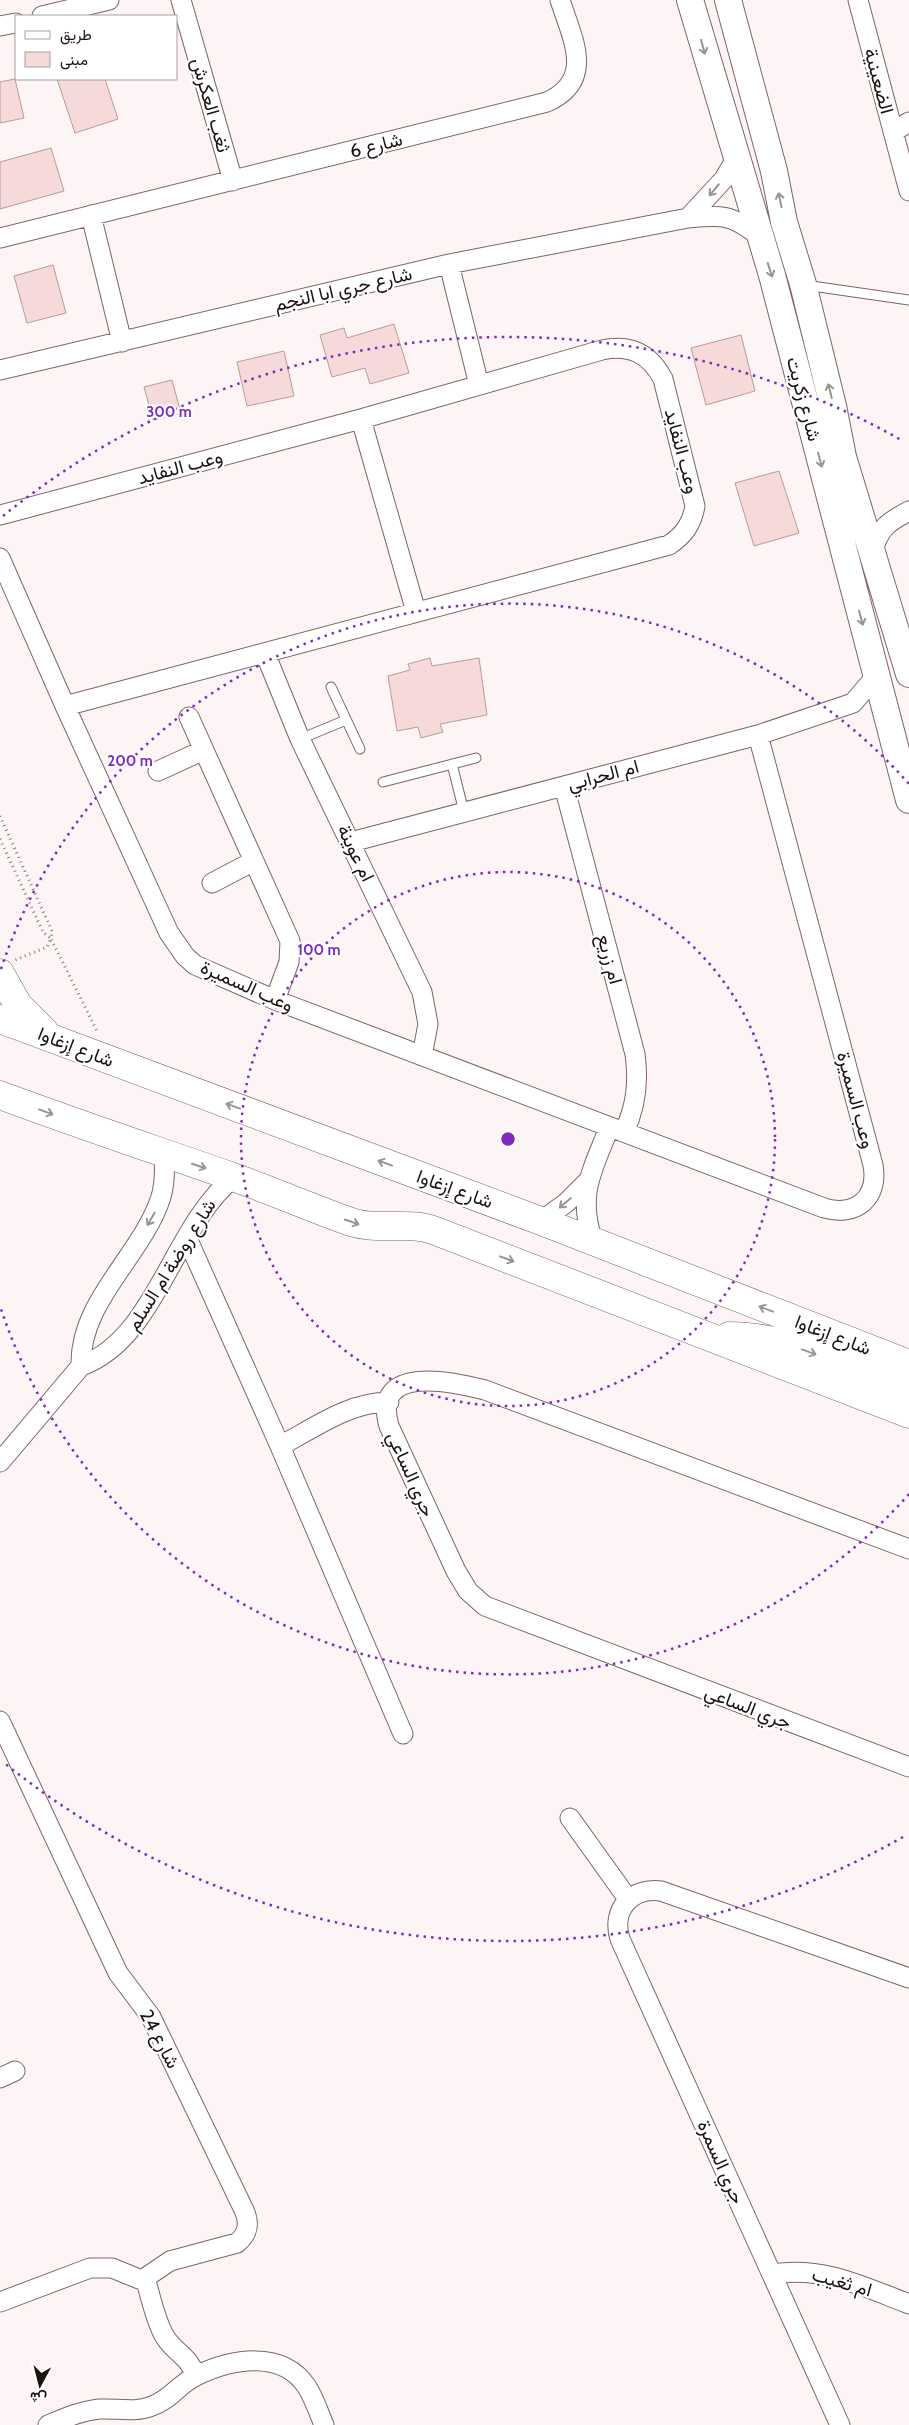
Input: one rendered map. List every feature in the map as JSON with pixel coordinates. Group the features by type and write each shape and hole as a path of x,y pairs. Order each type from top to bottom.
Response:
{"main road":[{"name":"شارع زكريت","path":"690,0 758,235 772,275 909,800"},
{"name":"شارع زكريت","path":"728,0 774,171 784,222 803,284 833,406 843,458 909,674"},
{"path":"4,967 18,1005 37,1026 55,1039"},
{"name":"شارع إزغاوا","path":"0,1019 541,1221 909,1364"},
{"path":"0,1095 164,1155 234,1177 365,1226 395,1228 420,1226 909,1414"},
{"path":"710,1338 750,1336 780,1341 909,1388"}],"street":[{"path":"46,15 109,0"},
{"name":"ثغب العكرش","path":"181,0 233,181"},
{"name":"شارع 6","path":"0,238 547,102 558,97 567,89 577,67 577,56 560,0"},
{"name":"الضعينية","path":"858,0 909,191"},
{"path":"0,26 15,22"},
{"path":"893,132 909,122"},
{"path":"688,218 724,179 736,159"},
{"path":"91,215 122,342"},
{"name":"شارع جري ابا النجم","path":"0,370 449,264 688,218 713,216 738,219 758,235"},
{"path":"449,264 479,385"},
{"name":"وعب النفايد","path":"0,515 361,419 614,347 639,352 657,368 663,379 694,498 694,515 685,532 669,545 65,706"},
{"path":"361,419 416,612"},
{"path":"873,552 876,540 890,520 909,511"},
{"path":"859,514 890,520"},
{"name":"وعب السميرة","path":"0,558 65,706 176,945 195,965 207,972 275,1000 834,1211 854,1208 863,1203 874,1186 873,1165 758,735"},
{"name":"ام عوينة","path":"265,653 300,738 426,1003 428,1024 422,1056"},
{"path":"853,703 876,676"},
{"path":"853,703 871,706 888,716"},
{"name":"ام الحرابي","path":"351,842 758,735 853,703"},
{"path":"189,717 290,941 289,962 275,1000"},
{"path":"158,771 204,750"},
{"name":"ام زريع","path":"564,786 635,1054 637,1088 635,1104 616,1130"},
{"path":"212,883 254,861"},
{"path":"541,1221 566,1204 587,1182 616,1130"},
{"path":"81,1366 81,1349 89,1324 148,1223 161,1197 164,1183 164,1155"},
{"name":"شارع روضة ام السلم","path":"0,1462 81,1366 97,1361 109,1353 130,1333 206,1205 234,1177"},
{"path":"587,1182 585,1206 593,1242"},
{"path":"187,1238 280,1446 403,1734"},
{"path":"280,1446 352,1408 370,1403 389,1402 397,1389 418,1380 452,1383 485,1390 909,1549"},
{"name":"جري الساعي","path":"389,1402 387,1418 389,1426 456,1571 468,1590 485,1606 909,1767"},
{"name":"شارع 24","path":"0,1721 118,1973 151,2017 247,2217 246,2232 237,2243 170,2261 145,2278"},
{"path":"570,1818 628,1899 644,1890 661,1890 909,1978"},
{"name":"جري السمرة","path":"628,1899 618,1913 620,1939 840,2425"},
{"path":"0,2302 90,2268 112,2268 139,2279 145,2278 161,2330 170,2344 187,2359 196,2376"},
{"name":"ام ثغيب","path":"772,2274 806,2271 822,2273 909,2304"},
{"path":"48,2425 88,2411 150,2407 174,2395 196,2376 247,2360 259,2360 282,2365 292,2371 308,2388 324,2425"}],"lane":[{"path":"803,284 909,300"},
{"path":"331,688 360,749"},
{"path":"300,738 346,720"},
{"path":"383,782 476,758"},
{"path":"452,764 464,812"}],"path":[{"path":"0,816 52,931 51,940 47,947 4,967"},
{"path":"0,839 42,932 51,940 112,1061"}],"building":[{"path":"15,79 24,118 0,123 0,82"},
{"path":"57,80 105,80 118,119 75,133"},
{"path":"51,148 64,191 0,209 0,162"},
{"path":"53,265 66,313 27,323 14,276"},
{"path":"394,324 409,373 370,384 365,368 332,377 320,335 344,328 347,338"},
{"path":"741,335 755,391 706,405 691,348"},
{"path":"284,351 294,396 247,406 237,362"},
{"path":"172,380 181,413 153,420 144,387"},
{"path":"779,471 799,533 754,546 735,483"},
{"path":"430,658 432,666 479,658 487,715 440,724 443,732 421,738 418,727 397,731 388,676 410,670 408,664"}]}
